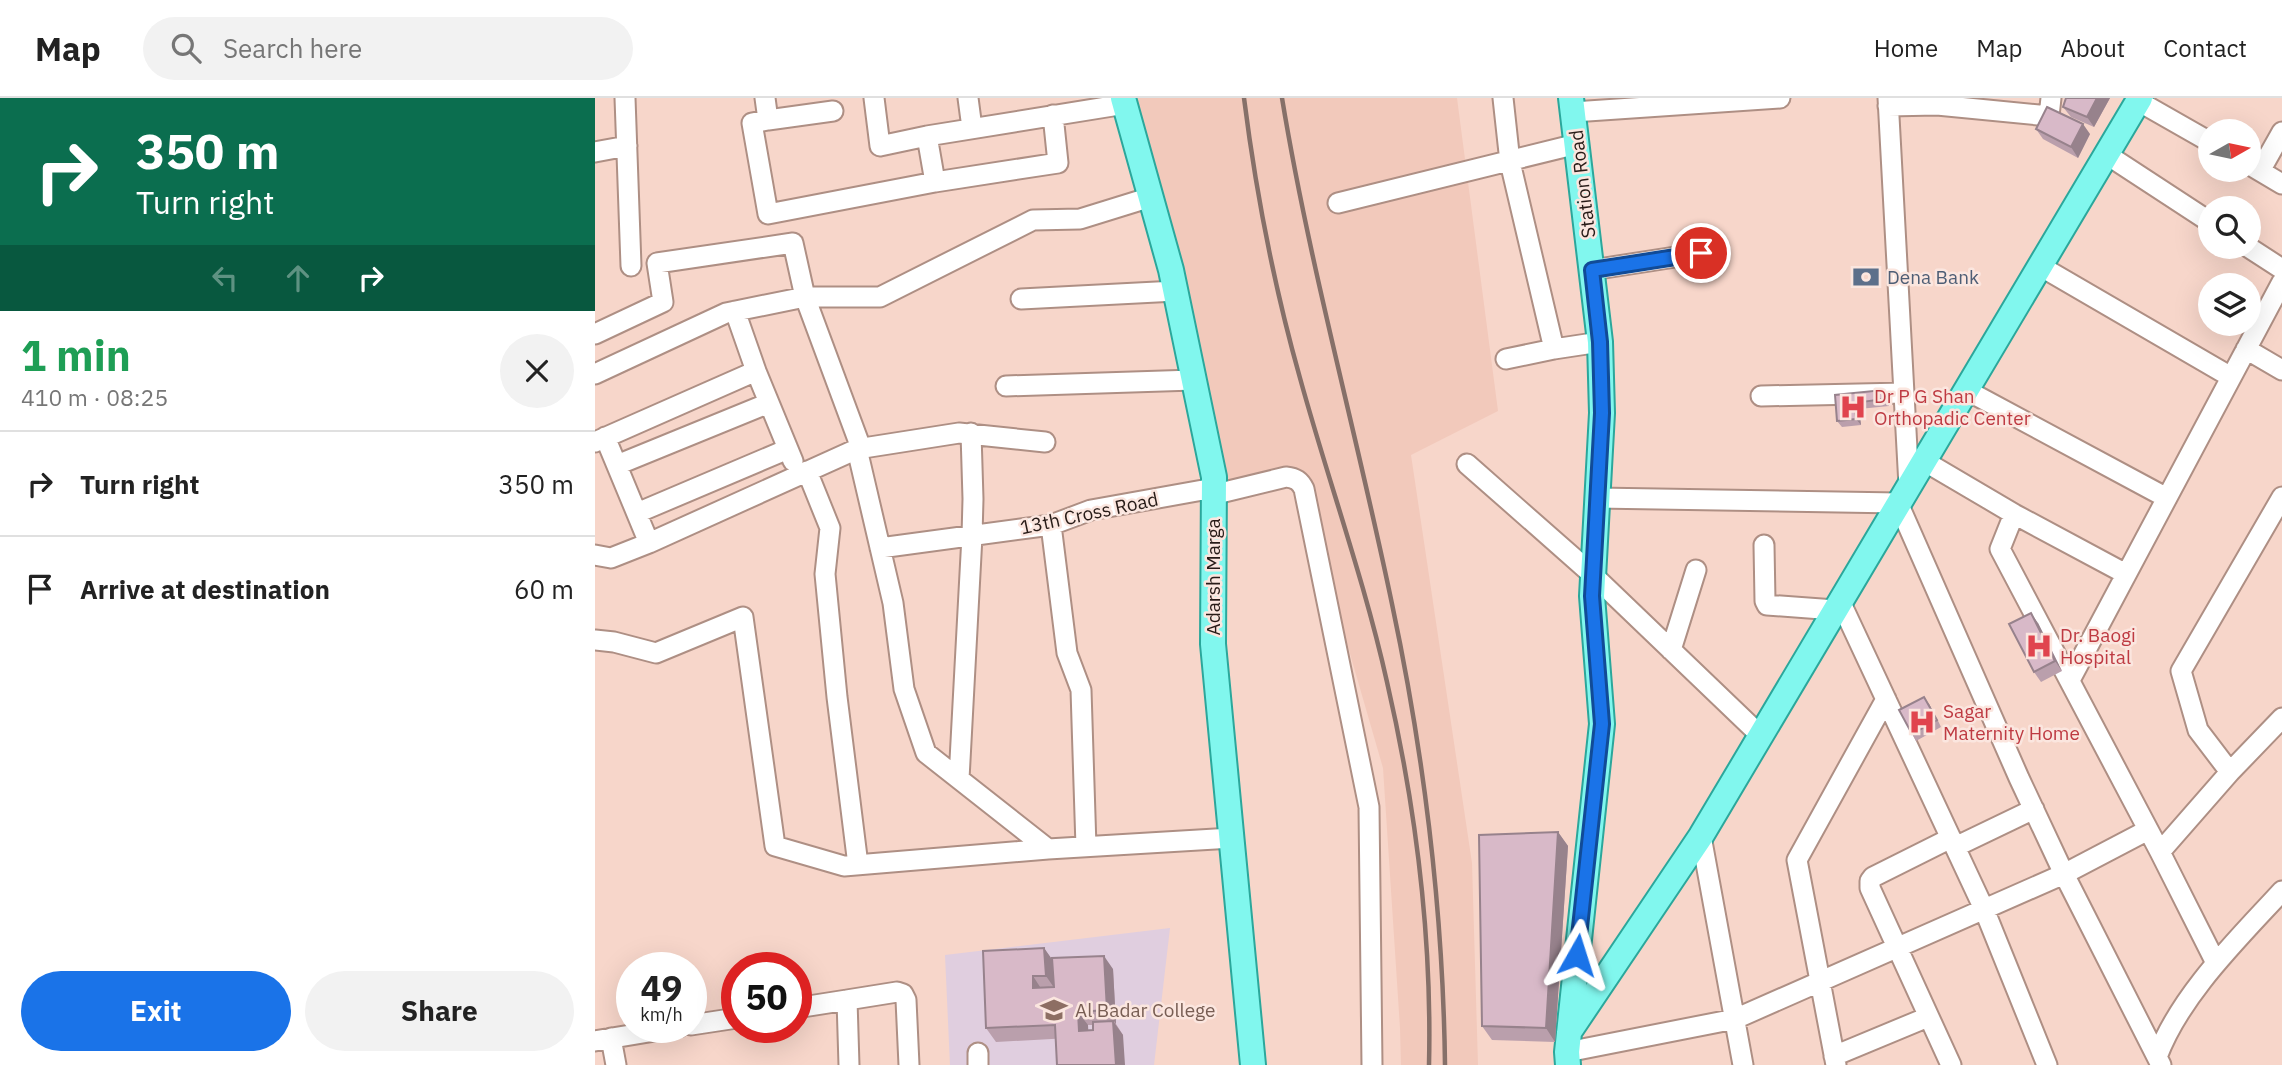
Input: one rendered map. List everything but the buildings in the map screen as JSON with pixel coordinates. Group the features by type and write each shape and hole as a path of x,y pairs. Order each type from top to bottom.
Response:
{"main road":[{"path":"1568,1050 1701,836 2139,99"},
{"name":"Adarsh Marga","path":"1124,101 1175,291 1214,477 1213,644 1253,1065"},
{"name":"Station Road","path":"1568,1050 1602,724 1592,596 1602,413 1600,342 1572,105"}],"street":[{"path":"625,98 631,265"},
{"path":"765,98 768,120"},
{"path":"874,98 880,146 1056,109 1124,101"},
{"path":"968,98 972,128"},
{"path":"1503,98 1510,162 1554,349"},
{"path":"1572,105 1780,98"},
{"path":"2051,98 2049,116 1888,102 1904,393 1903,495 2033,809 2159,1061"},
{"path":"2139,99 2198,135"},
{"path":"834,111 752,123 768,214 935,182 1058,163 1056,109"},
{"path":"2261,159 2282,132"},
{"path":"927,136 935,182"},
{"path":"1338,203 1577,145"},
{"path":"595,152 627,146"},
{"path":"2106,154 2198,214"},
{"path":"2261,172 2282,184"},
{"path":"595,374 726,313 805,297 880,297 1033,220 1080,219 1151,197"},
{"path":"595,334 663,302 657,263 793,243 805,297 859,449 893,603 904,689 926,752 1048,849"},
{"path":"1592,270 1701,253"},
{"path":"2261,255 2282,269"},
{"path":"2040,266 2231,377"},
{"path":"2070,680 2282,282"},
{"path":"1021,299 1175,291"},
{"path":"735,311 788,449 830,528 825,575 858,865"},
{"path":"1506,359 1600,342"},
{"path":"2246,349 2282,370"},
{"path":"649,542 617,466 599,437 756,371"},
{"path":"1006,386 1194,380"},
{"path":"1966,390 2167,498"},
{"path":"1761,396 1904,393"},
{"path":"617,466 769,403"},
{"path":"595,555 611,558 859,449 958,433 1045,442"},
{"path":"959,779 972,536 971,433"},
{"path":"637,513 788,449"},
{"path":"1924,461 2014,514 2126,574"},
{"path":"1467,464 1593,575 1761,736"},
{"name":"13th Cross Road","path":"880,548 1051,525 1091,510 1286,477 1300,482 1304,489 1369,807 1372,1065"},
{"path":"1597,498 1903,495"},
{"path":"2230,772 2198,730 2181,671 2282,497"},
{"path":"2014,514 2000,549 2216,963"},
{"path":"1051,525 1067,653 1081,690 1086,847"},
{"path":"1764,544 1767,605 1838,605 1886,699 1984,909 2047,1065"},
{"path":"1671,650 1696,570"},
{"path":"595,640 656,653 743,617 775,846 844,866 1048,849 1232,838"},
{"path":"1886,699 1797,860 1835,1060 1928,1017"},
{"path":"2160,852 2282,718"},
{"path":"1951,1065 1870,888 1870,881 1873,877 2033,809"},
{"path":"1568,1050 1735,1018 2064,874 2148,830"},
{"path":"1701,836 1743,1065"},
{"path":"2159,1061 2166,1032 2216,963 2282,891"},
{"path":"812,1005 897,992 903,994 906,1000 909,1065"},
{"path":"847,1000 849,1065"},
{"path":"603,1040 616,1065"}],"shaded area":[{"path":"1136,98 1457,98 1498,411 1411,455 1472,863 1478,1065 1401,1065 1383,768 1301,484 1227,486 1139,127"},
{"name":"Al Badar College","path":"1170,928 1154,1065 950,1065 945,955"}],"railway":[{"path":"1244,98 1260,204 1282,309 1368,605 1397,729 1414,825 1425,920 1429,1065"},
{"path":"1282,98 1306,225 1378,541 1413,718 1436,891 1445,1065"}],"place":[{"name":"Dena Bank","path":"1866,277"},
{"name":"Dr P G Shan Orthopadic Center","path":"1853,407"},
{"name":"Dr. Baogi Hospital","path":"2039,646"},
{"name":"Sagar Maternity Home","path":"1922,722"},
{"name":"Al Badar College","path":"1054,1010"}],"route":[{"path":"1577,955 1602,724 1592,596 1602,413 1600,342 1592,270 1701,253"}]}
